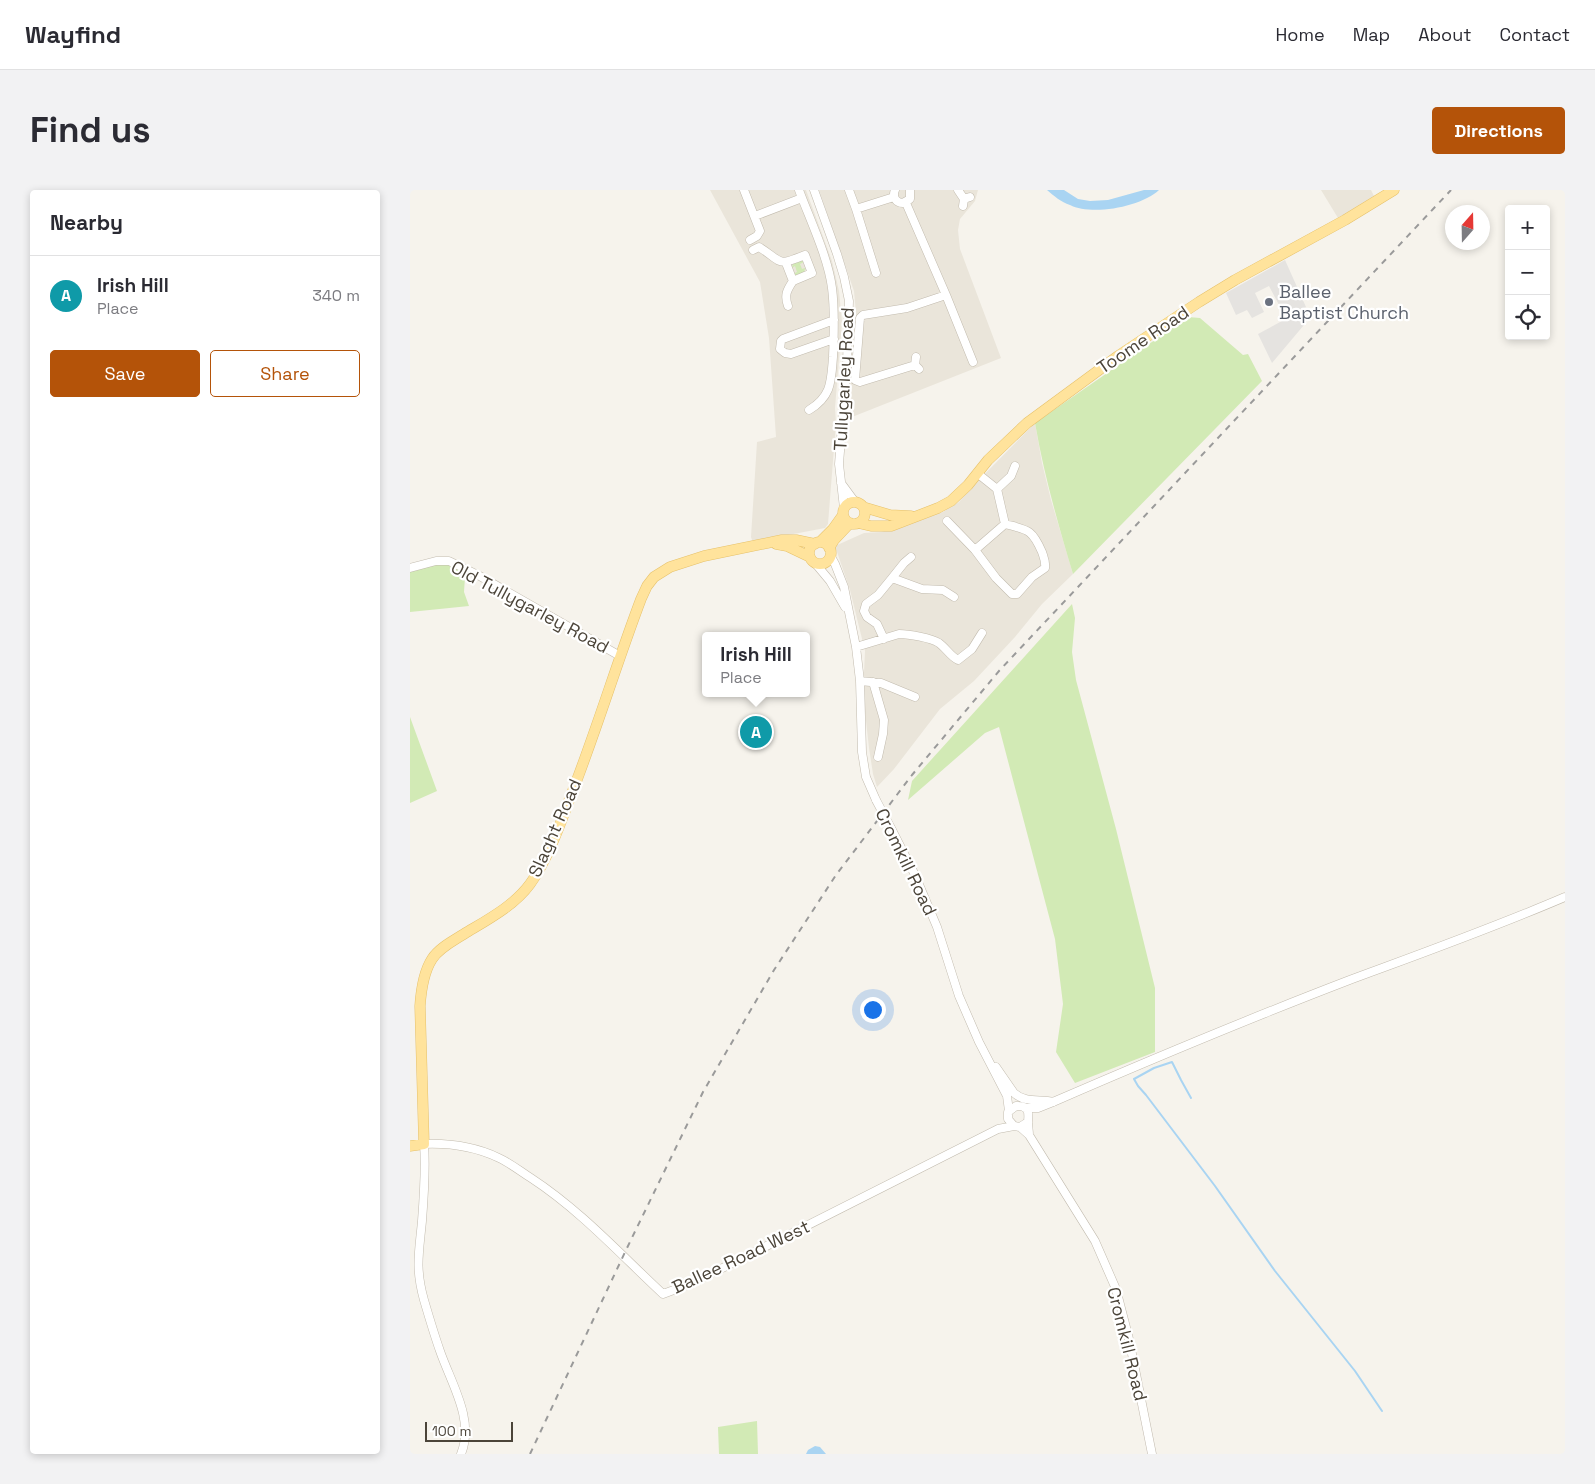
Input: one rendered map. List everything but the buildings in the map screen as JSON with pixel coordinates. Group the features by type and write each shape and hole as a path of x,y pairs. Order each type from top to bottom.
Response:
{"main road":[{"name":"Toome Road","path":"854,523 871,526 891,526 951,501 968,485 988,460 1027,423 1132,347 1235,280 1345,220 1394,190"},
{"path":"848,504 859,505 864,516 839,534 828,560 824,563 813,560 810,548 833,529 844,512 848,504"},
{"name":"Toome Road","path":"859,505 890,514 914,516"},
{"path":"844,512 845,519 854,523"},
{"name":"Slaght Road","path":"424,1144 420,1006 426,970 432,958 442,949 511,904 530,884 539,871 588,752 620,656 647,586 654,577 670,567 704,556 789,540 817,543"},
{"name":"Slaght Road","path":"768,543 787,546 813,560"},
{"path":"817,543 824,544 830,552"},
{"path":"410,1146 424,1144"}],"street":[{"path":"744,190 760,231 757,236 750,240"},
{"path":"799,190 832,287 834,320 829,389 819,403 809,410"},
{"name":"Tullygarley Road","path":"814,190 837,254 849,302 847,362 839,464 844,512"},
{"path":"849,190 876,273"},
{"path":"906,202 911,196 910,190"},
{"path":"958,190 966,201"},
{"path":"856,209 894,193 898,202 906,202"},
{"path":"755,216 802,198"},
{"path":"906,202 973,362"},
{"path":"753,250 759,247 775,259 786,263 805,255 812,274 793,281 785,298 788,306"},
{"path":"809,266 824,259"},
{"path":"786,263 793,281"},
{"path":"863,268 873,264"},
{"path":"917,364 860,382 855,380 860,318 863,315 907,308 946,295"},
{"path":"834,320 783,339 780,348 785,353 791,354 834,340"},
{"path":"997,489 1011,476 1015,466"},
{"path":"977,473 997,489 1005,524"},
{"path":"841,483 859,505"},
{"path":"947,521 975,550 1008,592 1013,594 1020,591 1032,577 1045,568 1046,562 1036,539 1030,532 1005,524"},
{"path":"975,550 1005,524"},
{"name":"Cromkill Road","path":"830,552 844,587 856,647 860,681 862,752 866,777 915,875 937,927 953,980 982,1050 1007,1096 1008,1114"},
{"path":"884,639 877,624 867,617 864,611 866,604 878,595 910,557"},
{"name":"Cromkill Road","path":"813,560 836,589 850,617"},
{"name":"Old Tullygarley Road","path":"410,568 436,561 449,561 478,575 620,656"},
{"path":"892,578 922,589 943,590 954,597"},
{"path":"856,647 899,634 936,642 958,660 972,649 982,633"},
{"path":"860,681 881,683 915,697"},
{"path":"873,682 884,720 878,757"},
{"path":"1038,1108 1013,1107 1008,1114 1010,1122 1017,1127 1038,1108 1155,1058 1565,897"},
{"path":"982,1050 989,1054 1010,1088 1018,1096 1023,1099 1053,1102"},
{"name":"Cromkill Road","path":"1007,1096 1022,1106"},
{"path":"1022,1106 1029,1113 1028,1119"},
{"name":"Ballee Road West","path":"998,1129 1008,1114"},
{"name":"Cromkill Road","path":"1028,1119 1029,1135"},
{"name":"Cromkill Road","path":"1017,1127 1029,1135 1095,1242 1116,1289 1129,1339 1152,1454"},
{"name":"Ballee Road West","path":"424,1144 447,1144 490,1154 508,1162 553,1192 576,1211 663,1294 687,1285 735,1262 998,1129 1017,1127"},
{"name":"Slaght Road","path":"424,1144 425,1167 422,1221 418,1247 418,1275 432,1328 457,1396 464,1421 465,1436 461,1454"}],"shaded area":[{"path":"710,190 806,190 832,261 839,291 842,322 828,524 825,528 757,541 752,540 757,442 776,437 769,338 760,282"},
{"path":"819,190 978,190 975,201 960,219 958,230 960,249 1001,358 847,419 856,313 854,291"},
{"path":"1321,190 1371,190 1374,196 1338,218"},
{"path":"1285,260 1306,307 1285,316 1269,286 1255,293 1264,312 1252,318 1247,310 1236,315 1226,293"},
{"path":"1304,309 1309,319 1272,363 1258,334"},
{"path":"1035,423 1051,500 1073,574 1042,604 1015,637 974,681 940,709 894,769 877,787 869,748 863,694 865,651 850,590 835,546 864,533 881,532 943,512 959,502"}],"green space":[{"path":"801,260 804,262 800,264 802,269 805,268 804,274 796,276 793,274 797,272 795,266 792,268 793,262"},
{"path":"1188,317 1200,318 1243,355 1248,354 1262,381 1073,574 1052,499 1035,423"},
{"path":"438,563 448,564 460,570 465,577 464,592 469,606 410,612 410,572"},
{"path":"1072,604 1075,618 1072,652 1076,680 1116,829 1155,988 1155,1052 1075,1083 1056,1052 1063,1004 1055,939 999,727 985,733 908,800 912,781"},
{"path":"410,717 437,791 410,803"},
{"path":"757,1421 758,1454 719,1454 718,1427"}],"water":[{"path":"1047,190 1064,190 1078,199 1090,201 1108,200 1144,190 1159,190 1141,201 1129,205 1103,210 1091,210 1067,204"},
{"path":"815,1446 820,1447 826,1454 806,1454 808,1450"}],"waterway":[{"path":"1191,1098 1172,1062 1154,1068 1134,1079 1215,1186 1275,1271 1355,1371 1382,1411"}],"railway":[{"path":"530,1454 703,1092 774,970 836,875 912,775 999,671 1451,190"}],"place":[{"name":"Ballee Baptist Church","path":"1269,302"},
{"name":"Irish Hill","path":"756,732"}]}
